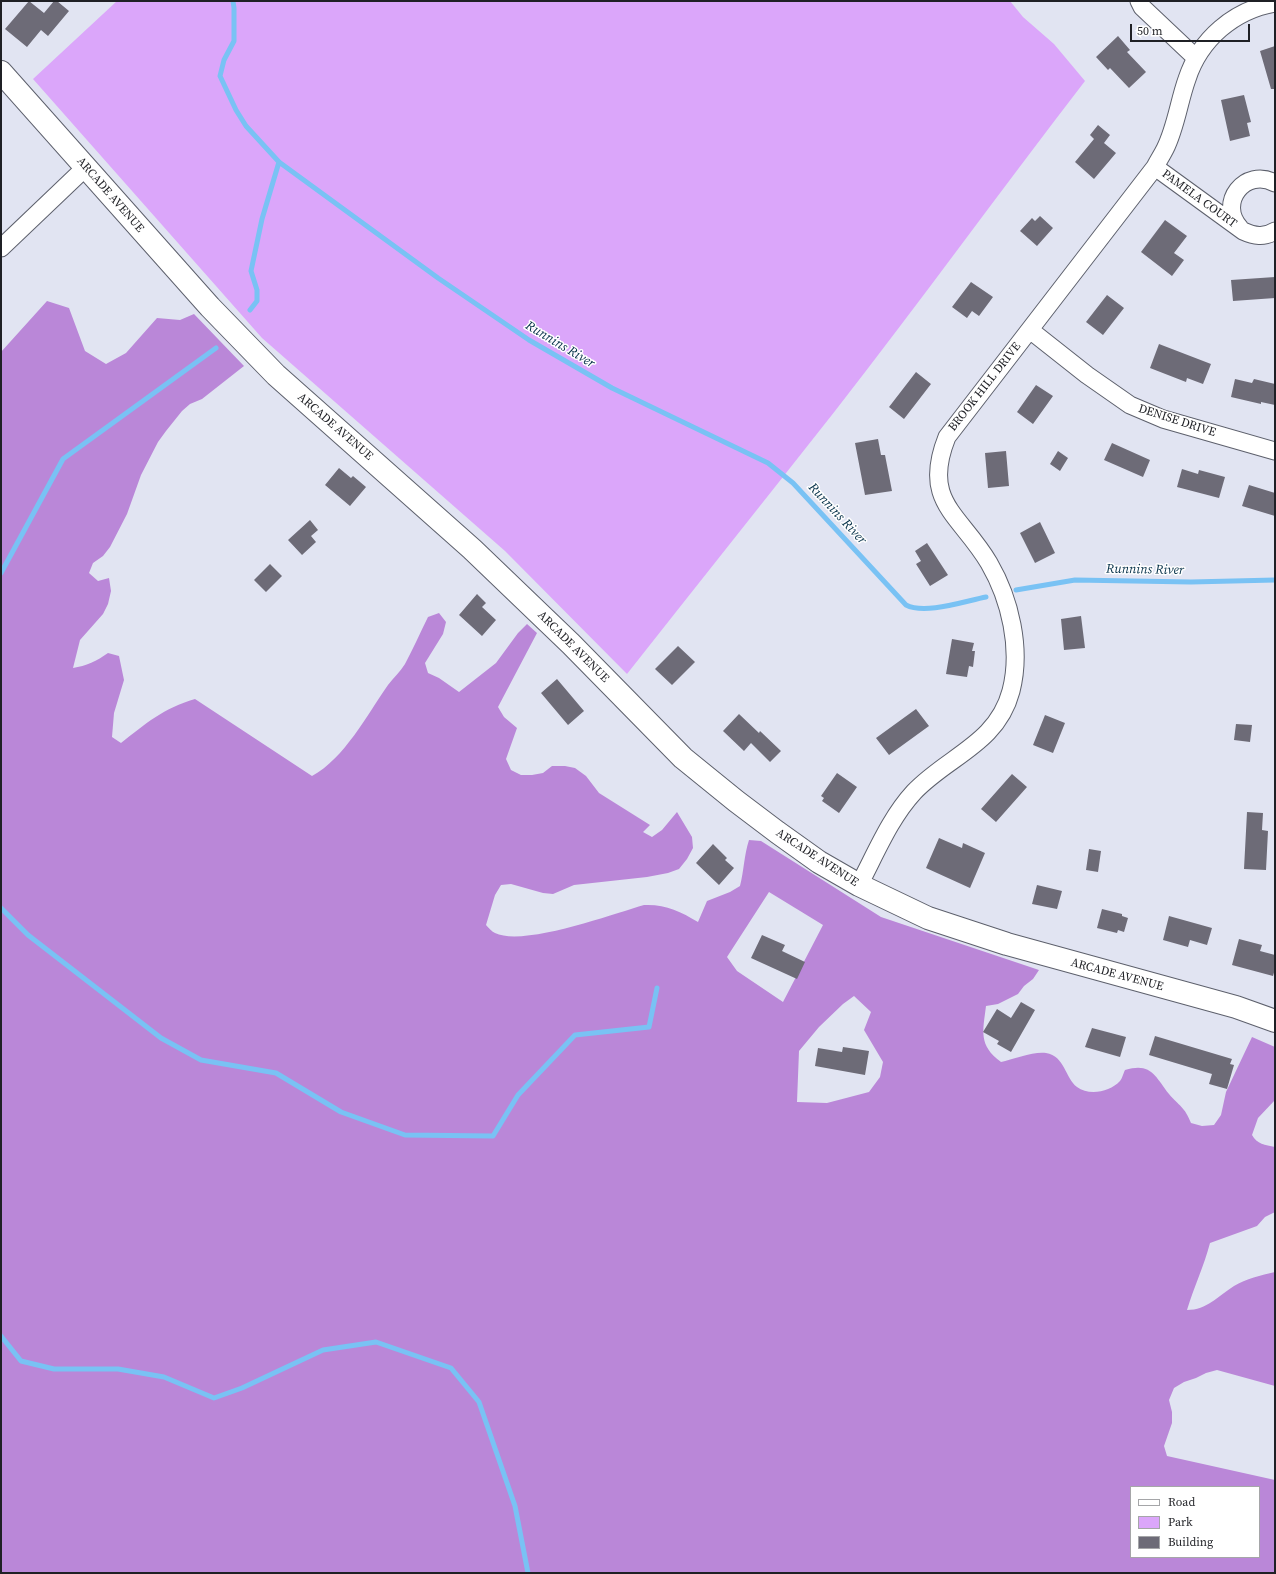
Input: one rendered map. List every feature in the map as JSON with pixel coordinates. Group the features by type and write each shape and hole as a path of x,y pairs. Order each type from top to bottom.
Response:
{"main road":[{"name":"ARCADE AVENUE","path":"1,72 210,307 276,375 472,549 572,644 683,758 736,802 820,862 859,885 921,915 967,932 1055,958 1236,1007 1275,1020"}],"street":[{"path":"1139,1 1142,7 1196,58"},
{"name":"BROOK HILL DRIVE","path":"859,885 900,809 929,778 988,734 1005,707 1011,693 1015,652 1011,623 1001,590 989,563 957,521 943,498 939,483 938,469 941,453 947,437 1155,167 1166,148 1187,77 1196,58 1206,43 1228,22 1255,8 1275,3"},
{"path":"1,248 86,167"},
{"name":"PAMELA COURT","path":"1155,167 1252,235 1262,236 1275,231"},
{"path":"1194,195 1215,198 1221,197 1228,195 1248,181 1257,179 1265,179 1275,183"},
{"name":"PAMELA COURT","path":"1240,187 1234,195 1231,204 1232,214 1236,223 1243,230"},
{"name":"DENISE DRIVE","path":"1030,330 1114,395 1140,410 1163,419 1275,451"}],"green space":[{"path":"117,1 1010,1 1023,17 1054,44 1085,81 867,370 627,674 505,551 262,338 33,79"}],"shaded area":[{"path":"47,301 69,308 85,351 106,364 126,353 157,318 180,320 194,314 244,366 202,399 190,404 182,411 166,431 158,442 141,475 127,514 110,547 103,556 93,563 89,573 98,581 109,578 111,591 108,604 103,614 80,640 73,668 91,663 108,653 119,656 124,680 114,713 112,737 121,743 164,712 195,699 312,776 324,768 345,748 388,685 405,664 428,617 439,613 446,622 443,634 425,663 428,673 439,678 459,692 496,663 518,633 527,624 537,633 498,707 504,717 517,728 506,759 511,770 521,775 532,775 543,773 552,766 575,768 586,776 599,793 650,825 643,832 652,837 662,830 677,812 692,837 693,848 679,869 668,873 647,877 574,885 553,894 543,893 511,884 501,885 495,895 486,925 492,931 508,936 526,936 546,933 591,922 644,905 666,907 698,922 707,901 730,892 740,886 749,840 761,841 881,917 1039,970 1033,979 1024,986 1018,994 998,1004 986,1006 983,1030 985,1043 994,1056 1001,1062 1036,1053 1046,1053 1057,1058 1077,1087 1082,1090 1093,1092 1099,1092 1116,1085 1121,1080 1125,1070 1134,1068 1147,1069 1156,1076 1169,1094 1184,1110 1191,1123 1202,1126 1214,1125 1221,1115 1226,1092 1252,1037 1275,1047 1275,1100 1258,1118 1252,1135 1259,1142 1275,1147 1275,1212 1265,1217 1257,1226 1210,1243 1187,1310 1201,1308 1244,1281 1275,1272 1275,1386 1217,1370 1184,1382 1174,1388 1169,1400 1172,1412 1172,1423 1164,1446 1167,1456 1275,1480 1275,1573 1,1573 1,352","holes":["769,892 823,925 783,1002 737,971 727,957","854,996 871,1012 864,1030 883,1062 880,1077 869,1092 827,1103 797,1102 799,1051 819,1027 843,1004"]}],"building":[{"path":"29,1 44,13 54,1 57,1 69,11 48,36 41,30 27,47 5,29"},
{"path":"1118,36 1130,50 1127,52 1146,72 1129,88 1110,68 1108,70 1096,57"},
{"path":"1275,46 1275,89 1271,89 1260,51"},
{"path":"1244,95 1251,122 1247,123 1250,136 1230,141 1221,100"},
{"path":"1098,125 1110,135 1104,143 1116,153 1094,179 1075,162 1094,139 1090,135"},
{"path":"1040,216 1053,228 1037,246 1020,231 1032,218 1035,221"},
{"path":"1165,220 1187,236 1174,253 1184,260 1172,276 1141,252"},
{"path":"1275,277 1275,298 1233,301 1231,280"},
{"path":"971,282 993,297 979,316 972,311 967,318 952,307"},
{"path":"1107,295 1124,308 1103,335 1086,322"},
{"path":"1159,344 1211,364 1203,384 1187,378 1186,382 1150,368"},
{"path":"916,372 931,384 904,419 889,407"},
{"path":"1235,379 1252,383 1254,379 1275,384 1275,405 1261,402 1261,404 1231,397"},
{"path":"1036,385 1053,396 1033,424 1017,412"},
{"path":"878,439 881,455 885,455 892,491 865,495 855,443"},
{"path":"1112,443 1150,460 1143,477 1104,460"},
{"path":"1006,451 1009,486 988,488 985,453"},
{"path":"1058,451 1068,458 1060,471 1050,464"},
{"path":"339,468 351,478 353,476 366,487 350,506 325,485"},
{"path":"1182,469 1198,474 1199,470 1225,477 1219,498 1177,487"},
{"path":"1249,485 1275,493 1275,516 1242,506"},
{"path":"310,520 318,530 311,536 316,542 302,555 288,540"},
{"path":"1040,522 1055,553 1035,563 1020,533"},
{"path":"927,543 948,575 930,586 916,564 921,561 915,551"},
{"path":"270,564 282,576 266,592 254,580"},
{"path":"477,594 486,603 482,607 496,620 482,636 459,615"},
{"path":"1081,616 1085,648 1064,650 1061,619"},
{"path":"952,639 974,643 972,651 975,651 973,667 969,666 967,677 946,674"},
{"path":"678,646 695,662 672,685 655,669"},
{"path":"557,679 584,711 568,725 541,693"},
{"path":"916,709 929,726 889,755 876,738"},
{"path":"739,714 781,751 770,762 751,743 744,751 723,731"},
{"path":"1045,715 1065,723 1053,753 1033,745"},
{"path":"1236,724 1252,725 1250,742 1234,740"},
{"path":"837,773 857,787 839,813 822,801 824,798 821,796"},
{"path":"1012,774 1027,787 996,822 981,809"},
{"path":"1247,812 1263,813 1262,830 1268,831 1266,870 1244,869"},
{"path":"939,838 962,848 963,843 985,853 970,888 926,868"},
{"path":"713,844 727,858 725,860 734,868 719,885 696,863"},
{"path":"1089,849 1101,851 1098,872 1086,870"},
{"path":"1037,885 1062,891 1057,909 1032,904"},
{"path":"1102,909 1122,914 1122,916 1128,918 1124,932 1118,930 1117,933 1097,928"},
{"path":"1169,916 1212,928 1207,945 1190,940 1188,947 1163,940"},
{"path":"762,935 785,945 782,951 805,962 797,979 751,958"},
{"path":"1239,939 1262,945 1260,951 1275,955 1275,969 1273,976 1232,965"},
{"path":"1021,1002 1035,1010 1011,1052 997,1044 999,1041 983,1032 997,1009 1011,1018"},
{"path":"1092,1028 1126,1037 1120,1057 1085,1047"},
{"path":"1155,1036 1232,1059 1230,1064 1234,1065 1227,1089 1209,1084 1212,1074 1149,1055"},
{"path":"843,1047 869,1051 865,1075 815,1066 818,1048 842,1052"}],"waterway":[{"name":"Runnins River","path":"233,1 234,41 224,60 220,76 236,110 246,126 279,162 438,278 529,340 612,388 768,463 793,483 906,605 924,609 986,597"},
{"path":"250,310 257,301 257,290 251,271 262,219 279,162"},
{"path":"1,573 63,459 216,348"},
{"name":"Runnins River","path":"1016,590 1075,580 1191,582 1275,580"},
{"path":"1,908 28,935 161,1038 201,1060 276,1073 341,1112 405,1135 493,1136 518,1095 575,1035 649,1027 657,988"},
{"path":"1,1336 21,1361 54,1369 118,1369 164,1377 214,1398 242,1388 323,1350 376,1342 451,1368 479,1402 515,1506 528,1573"}]}
